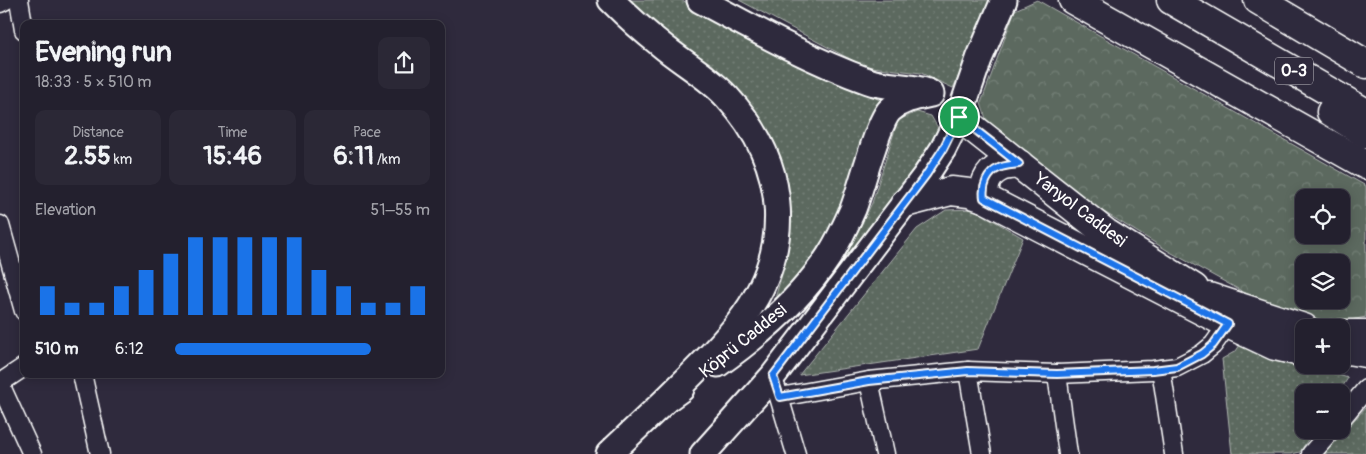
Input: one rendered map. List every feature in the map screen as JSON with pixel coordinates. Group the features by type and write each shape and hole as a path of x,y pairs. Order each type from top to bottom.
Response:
{"main road":[{"path":"611,0 658,43 727,97 745,119 766,154 777,192 778,230 771,267 757,296 733,330 704,363 667,399"},
{"name":"Yanyol Caddesi","path":"700,0 756,30 843,72 872,82 917,88 931,94 943,101 959,117 1106,233 1209,297 1250,320 1279,333 1295,337"},
{"name":"Köprü Caddesi","path":"703,454 776,387 926,175 943,149 959,117 979,58 1004,0"},
{"path":"1073,0 1366,165"},
{"name":"O-3","path":"1171,0 1366,113"},
{"name":"O-3","path":"1258,0 1366,64"},
{"path":"1223,29 1246,52 1279,79 1366,134"},
{"name":"Köprü Caddesi","path":"608,454 667,399 727,357 770,323 809,283 828,257 853,209 880,128 888,112 905,99 931,94"},
{"path":"984,198 983,190 987,179 998,168 1019,164"},
{"path":"905,203 951,192 969,193 984,198 1228,324 1275,346 1295,352"},
{"path":"1209,297 1295,325"},
{"path":"1350,334 1366,334"},
{"path":"1350,350 1366,353"},
{"path":"1350,370 1366,384"}],"street":[{"path":"0,3 6,0"},
{"path":"19,0 22,20"},
{"path":"0,225 20,296"},
{"path":"796,454 776,387 869,381 968,371 1057,374 1177,367 1202,354 1213,345 1228,324"},
{"path":"1161,369 1174,454"},
{"path":"20,370 0,383 32,454"},
{"path":"968,371 982,454"},
{"path":"1057,374 1068,454"},
{"path":"83,378 100,454"},
{"path":"869,381 885,454"},
{"path":"1350,406 1366,384"},
{"path":"1312,454 1324,439"}],"green space":[{"path":"626,0 682,0 771,49 882,101 839,221 814,264 773,305 786,261 787,179 761,121 713,65 642,17"},
{"path":"739,0 996,0 953,88 921,73 863,66"},
{"path":"1037,0 1366,186 1366,317 1350,320 1319,319 1271,307 1170,252 1071,192 987,122 981,103 1015,10"},
{"path":"917,112 931,116 938,128 932,142 880,215 843,261 872,203 898,120"},
{"path":"974,209 1023,238 978,349 799,375 917,229 946,210"},
{"path":"1240,345 1295,362 1295,374 1335,374 1348,378 1344,384 1295,384 1295,439 1308,439 1300,452 1292,454 1232,454 1222,359 1236,351"},
{"path":"1366,407 1366,454 1323,454 1337,439 1350,439 1350,424"}],"route":[{"path":"959,117 1019,164 998,168 987,179 983,190 984,198 1228,324 1213,345 1202,354 1177,367 1153,370 1057,374 968,371 869,381 780,397 773,376 926,175 943,149 959,117"}]}
